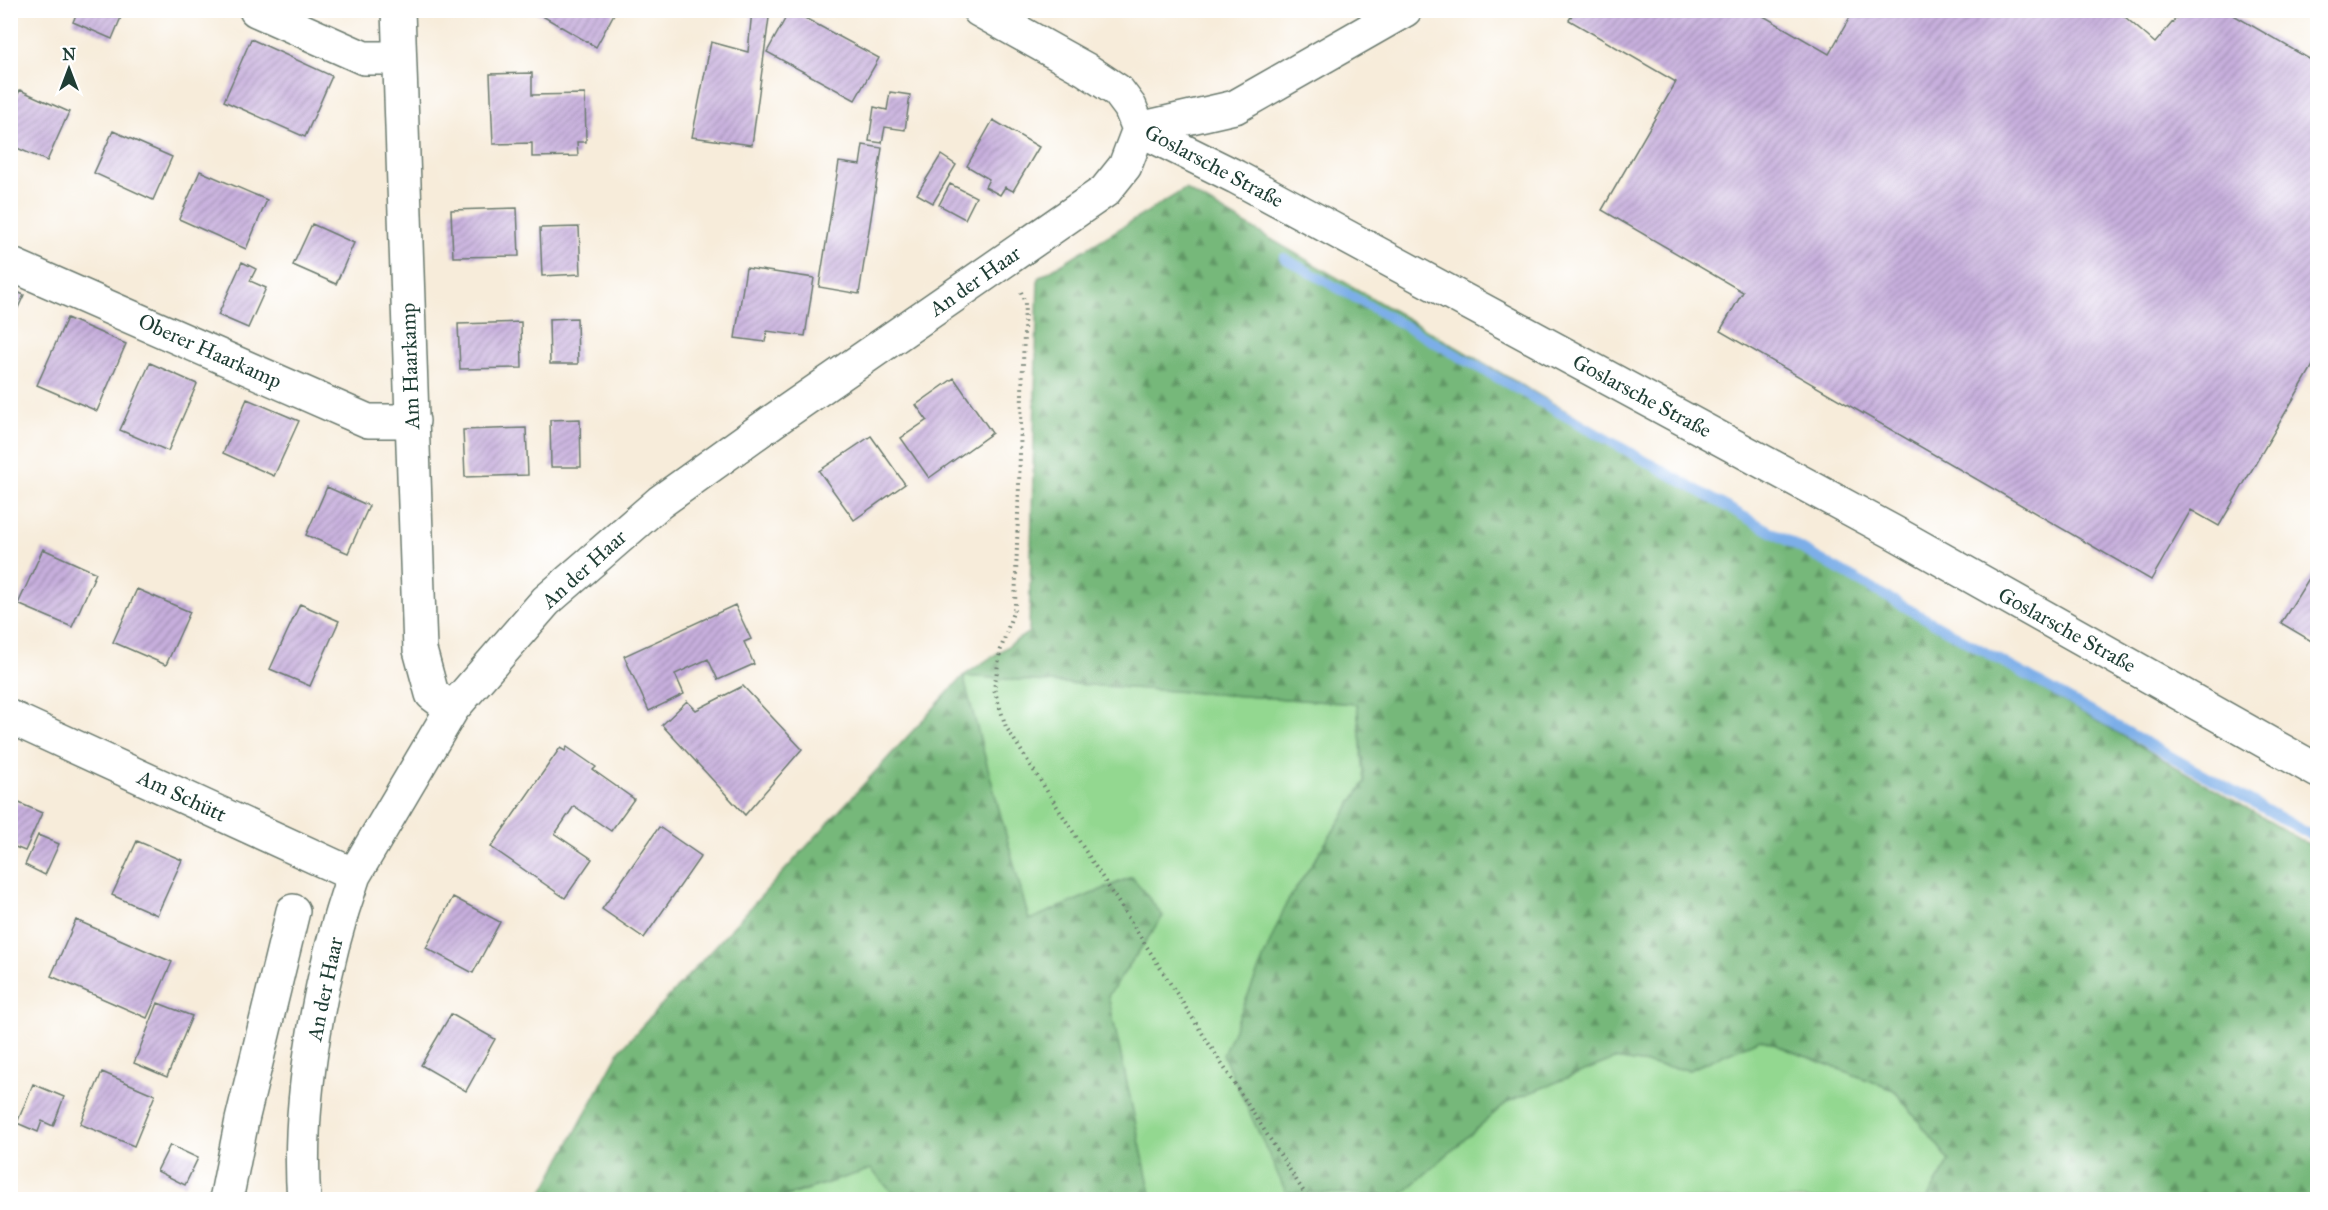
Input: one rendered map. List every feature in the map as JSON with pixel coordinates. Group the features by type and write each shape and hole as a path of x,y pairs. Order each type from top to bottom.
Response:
{"street":[{"path":"256,10 364,58 399,58"},
{"name":"Am Haarkamp","path":"398,10 420,650 432,694 452,709"},
{"name":"Goslarsche Straße","path":"979,10 1085,69 1118,91 1130,107 1139,129 1236,177 1883,526 2318,771"},
{"path":"1139,129 1235,107 1405,10"},
{"name":"An der Haar","path":"304,1200 305,1105 318,1015 344,904 354,875 452,709 546,601 660,502 1105,191 1125,166 1139,129"},
{"name":"Oberer Haarkamp","path":"10,264 368,421 413,421"},
{"name":"Am Schütt","path":"10,717 354,875"},
{"path":"226,1200 242,1120 293,911"}],"path":[{"path":"1007,258 1025,303 1015,606 1000,652 994,689 1003,718 1006,727 1309,1200"}],"green space":[{"path":"1185,189 2317,849 2317,1199 1927,1199 1950,1161 1894,1090 1760,1039 1689,1070 1614,1059 1507,1102 1400,1196 1286,1192 1223,1055 1286,904 1365,782 1357,704 963,676 1029,632 1038,278"},
{"path":"963,676 1357,704 1365,782 1286,904 1400,1196 1507,1102 1614,1059 1689,1070 1760,1039 1894,1090 1950,1161 1927,1199 1152,1199 1108,996 1163,916 1131,877 1029,921"},
{"path":"963,676 1029,920 1132,877 1163,916 1108,996 1152,1199 898,1199 871,1169 776,1199 539,1199 620,1050"},
{"path":"871,1169 898,1199 776,1200"}],"building":[{"path":"78,10 124,10 112,39 73,22"},
{"path":"532,10 616,10 596,47"},
{"path":"752,10 770,10 752,145 692,137 711,42 748,52"},
{"path":"790,10 879,58 855,100 767,52"},
{"path":"1575,10 1753,10 1829,54 1854,10 2117,10 2155,43 2183,10 2225,10 2318,64 2318,357 2219,526 2191,510 2151,580 1720,331 1743,292 1602,210 1676,82 1569,20"},
{"path":"251,39 332,76 305,137 224,101"},
{"path":"532,73 532,95 585,94 586,142 577,142 578,156 532,157 532,143 493,144 490,74"},
{"path":"20,90 69,112 47,161 10,145 10,111"},
{"path":"890,92 910,95 905,130 885,127 882,143 869,141 874,107 887,110"},
{"path":"993,120 1039,147 1013,191 1005,187 1000,195 985,187 989,179 967,166"},
{"path":"113,131 172,157 153,200 94,173"},
{"path":"863,145 882,148 859,294 819,287 839,162 860,165"},
{"path":"941,155 956,165 933,203 917,194"},
{"path":"200,171 267,200 246,249 179,219"},
{"path":"950,184 976,197 965,219 939,205"},
{"path":"517,208 519,256 453,257 451,210"},
{"path":"312,224 354,243 336,284 293,265"},
{"path":"579,227 581,274 542,276 540,228"},
{"path":"242,262 256,269 250,281 266,288 248,328 218,315"},
{"path":"746,268 814,278 805,336 767,331 765,342 735,338"},
{"path":"10,289 24,295 10,325"},
{"path":"67,318 126,344 97,411 37,385"},
{"path":"577,318 578,364 550,364 549,319"},
{"path":"521,322 522,368 460,369 458,324"},
{"path":"150,363 197,384 168,451 120,430"},
{"path":"954,378 992,433 929,478 901,438 927,420 916,405"},
{"path":"247,399 299,421 274,476 223,453"},
{"path":"580,419 581,467 551,467 550,420"},
{"path":"526,428 528,475 465,477 463,430"},
{"path":"871,436 905,484 854,520 819,471"},
{"path":"327,487 369,506 348,553 306,535"},
{"path":"43,549 96,573 72,627 18,604"},
{"path":"2318,564 2318,645 2281,623"},
{"path":"137,589 190,612 166,665 113,642"},
{"path":"300,604 339,621 310,686 270,669"},
{"path":"735,605 751,639 744,642 754,664 718,680 708,659 675,674 684,694 649,711 624,656"},
{"path":"743,686 802,749 745,815 662,725 687,701 696,710"},
{"path":"567,747 596,767 593,770 634,799 611,831 574,806 555,834 592,859 565,898 491,847 560,748 565,751"},
{"path":"10,799 42,813 25,851 10,845"},
{"path":"659,827 701,856 644,938 602,909"},
{"path":"38,835 59,844 45,875 25,865"},
{"path":"137,841 182,860 157,915 112,895"},
{"path":"453,897 500,922 473,973 426,948"},
{"path":"76,920 172,962 147,1018 51,976"},
{"path":"158,1003 192,1016 167,1077 134,1063"},
{"path":"451,1014 495,1039 466,1091 421,1065"},
{"path":"102,1072 155,1095 134,1146 80,1124"},
{"path":"33,1084 64,1097 53,1126 42,1121 38,1132 17,1123"},
{"path":"170,1145 198,1158 185,1185 157,1171"}],"waterway":[{"path":"1284,258 2318,839"}]}
